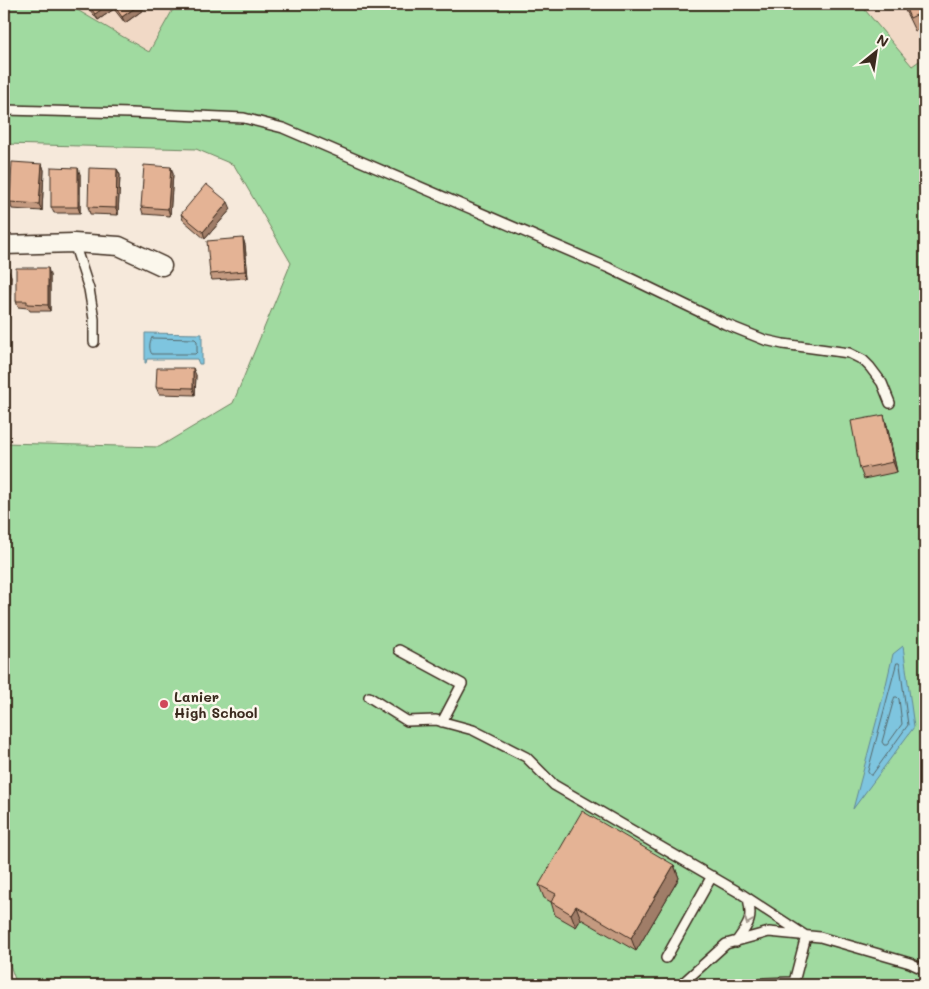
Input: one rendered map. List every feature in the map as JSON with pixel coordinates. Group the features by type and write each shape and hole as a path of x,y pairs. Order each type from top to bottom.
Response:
{"street":[{"path":"4,245 74,244 119,246 162,266"}],"lane":[{"path":"4,110 244,118 283,128 609,268 733,327 765,340 849,353 863,360 870,367 882,383 890,404"},
{"path":"74,244 88,289 94,319 94,342"},
{"path":"399,650 462,684 442,722"},
{"path":"369,697 407,721 436,720 473,730 526,757 554,785 712,876 806,936"},
{"path":"666,958 712,876"},
{"path":"736,942 747,926 751,913 748,898"},
{"path":"682,985 726,944 769,932 820,937 910,963 925,970"},
{"path":"760,985 764,983 794,982 806,936"}],"shaded area":[{"path":"67,4 176,4 149,52"},
{"path":"860,4 925,4 925,57 912,66"}],"green space":[{"path":"4,4 67,4 149,52 176,4 860,4 912,66 925,57 925,985 17,985 4,948 4,443 159,447 233,403 291,263 234,165 196,149 4,144"}],"water":[{"path":"145,333 202,334 202,364 199,364 197,359 147,359 145,363"},
{"path":"903,646 914,727 853,809 893,654"}],"building":[{"path":"88,4 109,4 95,14"},
{"path":"113,4 140,4 122,17"},
{"path":"904,4 925,4 925,11 910,18"},
{"path":"12,162 42,164 39,204 10,202"},
{"path":"144,165 171,167 168,209 141,207"},
{"path":"51,167 78,168 78,207 51,207"},
{"path":"89,168 117,169 116,208 88,207"},
{"path":"206,184 228,202 203,232 181,214"},
{"path":"243,238 245,271 210,274 207,241"},
{"path":"4,266 7,267 7,306 4,306"},
{"path":"16,268 48,268 48,305 27,304 27,301 16,301"},
{"path":"157,368 193,368 193,388 156,387"},
{"path":"884,415 893,462 860,469 851,421"},
{"path":"582,811 674,865 631,938 576,906 571,914 551,902 556,894 539,885"}],"place":[{"name":"Lanier High School","path":"164,704"}]}
